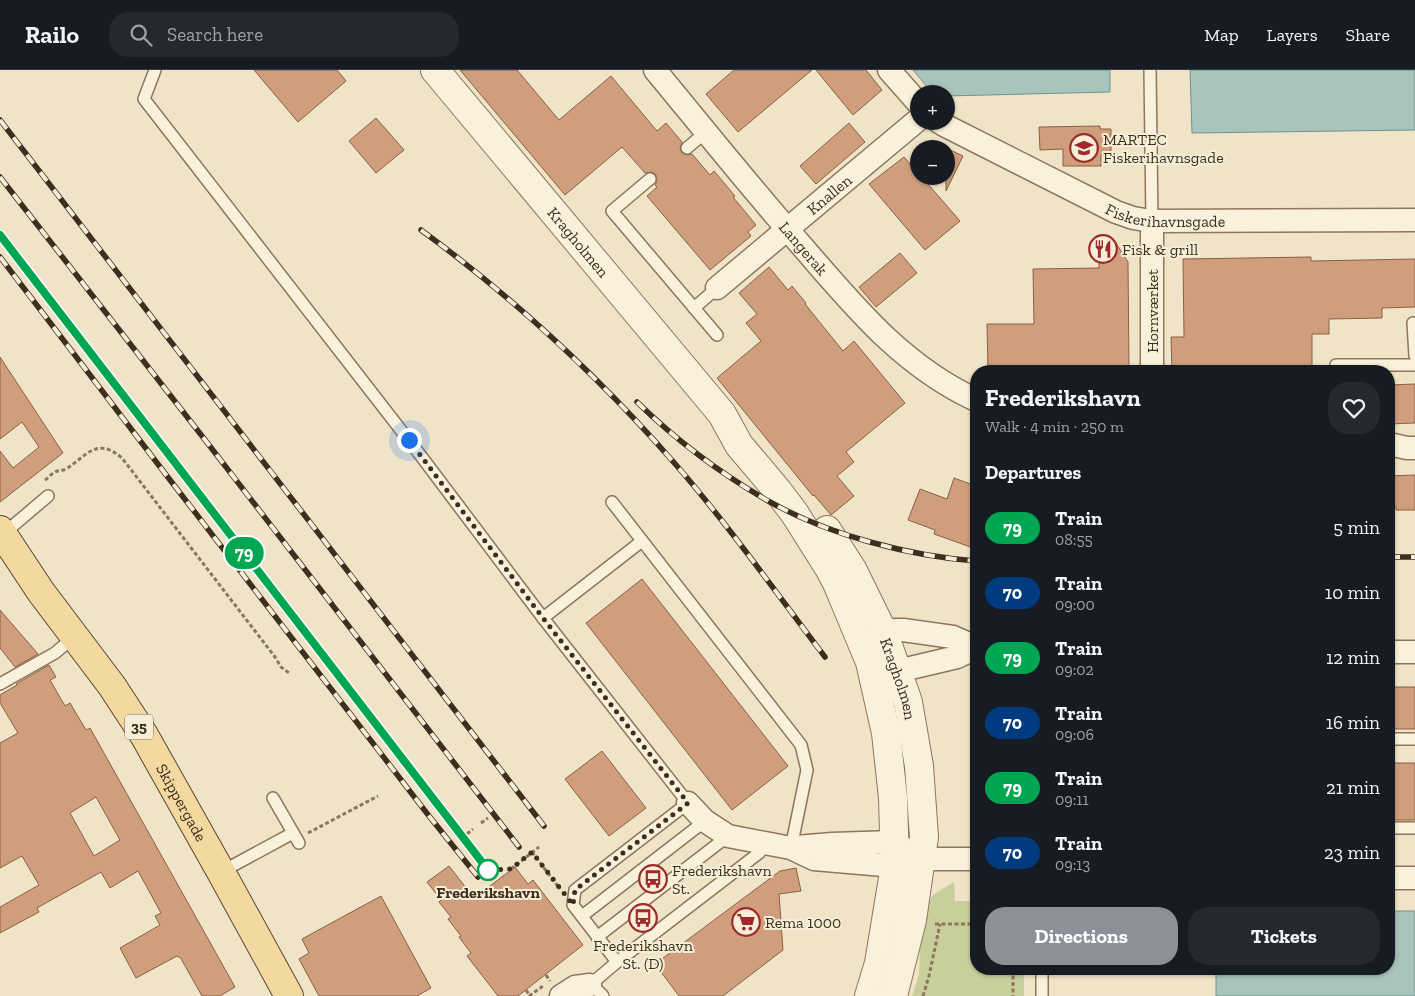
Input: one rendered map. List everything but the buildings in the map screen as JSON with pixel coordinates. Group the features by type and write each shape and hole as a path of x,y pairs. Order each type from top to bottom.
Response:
{"main road":[{"name":"Skippergade","path":"1,539 112,686 144,735 289,996"}],"street":[{"name":"Kragholmen","path":"435,70 722,414 748,436 825,526 852,570 884,634 908,702 919,766 924,837 903,856 880,963 869,996"},
{"name":"Langerak","path":"655,70 787,230 856,309 890,343 924,370 970,397"},
{"path":"889,70 910,94"},
{"name":"Knallen","path":"717,288 910,126"},
{"name":"Fiskerihavnsgade","path":"954,130 1116,212 1133,218 1152,221 1415,220"},
{"name":"Hornværket","path":"1152,221 1152,365"},
{"name":"Kragholmen","path":"722,414 739,445 795,514 829,568 870,662 886,732 893,798 912,920 894,996"},
{"path":"970,644 953,637 895,630 884,634 870,662 898,671 957,657 970,650"},
{"path":"1395,652 1415,652"},
{"path":"688,803 705,821 728,836 791,848 832,844 903,856 970,859"},
{"path":"1395,878 1415,878"},
{"path":"561,996 575,987 596,991"}],"lane":[{"path":"155,70 144,99 421,456 543,618 688,803 575,890 573,905 617,962"},
{"path":"1150,70 1152,221"},
{"path":"687,148 706,132"},
{"path":"650,179 612,211 717,334"},
{"path":"694,308 717,288"},
{"path":"1413,323 1415,356"},
{"path":"1336,365 1415,365"},
{"path":"1,539 48,496"},
{"path":"612,502 802,745 806,770 791,848"},
{"path":"543,618 642,541"},
{"path":"0,684 55,653 75,636"},
{"path":"1395,739 1415,739"},
{"path":"221,872 296,838 273,798"},
{"path":"582,916 705,821"},
{"path":"1395,828 1415,828"},
{"path":"598,937 728,836"},
{"path":"596,991 617,962 759,853 767,843"},
{"path":"1042,975 1042,996"}],"path":[{"path":"56,472 64,471 92,450 108,449 122,458 281,667 289,673"},
{"path":"296,838 378,796"},
{"path":"481,824 488,818"},
{"path":"467,834 473,830"},
{"path":"511,869 539,847"},
{"path":"532,852 573,905"},
{"path":"923,996 940,924 970,924"},
{"path":"526,990 530,996 550,980 546,975"},
{"path":"1013,975 1013,996"}],"green space":[{"path":"954,882 955,901 970,901 970,975 1024,975 1024,996 912,996 919,974 920,946 926,908 933,895"}],"water":[{"path":"913,70 1110,70 1110,92 955,96 955,85 926,85"},
{"path":"1190,70 1415,70 1415,130 1192,133"},
{"path":"1395,911 1415,911 1415,996 1216,996 1216,975 1395,975"}],"railway":[{"path":"0,120 544,826"},
{"path":"0,177 519,847"},
{"path":"421,230 490,283 555,341 618,402 696,489 734,536 825,657"},
{"path":"0,235 488,869"},
{"path":"0,257 429,816 478,877"},
{"path":"637,402 668,430 717,468 770,502 793,514 843,534 870,542 924,554 970,560"},
{"path":"1395,557 1415,557"}],"train":[{"name":"79","path":"0,235 488,870"}],"place":[{"name":"MARTEC Fiskerihavnsgade","path":"1084,148"},
{"name":"Fisk & grill","path":"1103,249"},
{"name":"Frederikshavn","path":"488,870"},
{"name":"Frederikshavn St.","path":"653,879"},
{"name":"Frederikshavn St. (D)","path":"643,918"},
{"name":"Rema 1000","path":"746,922"}],"route":[{"path":"409,440 543,618 688,803 575,890 573,905 532,852 511,869 488,870"}]}
